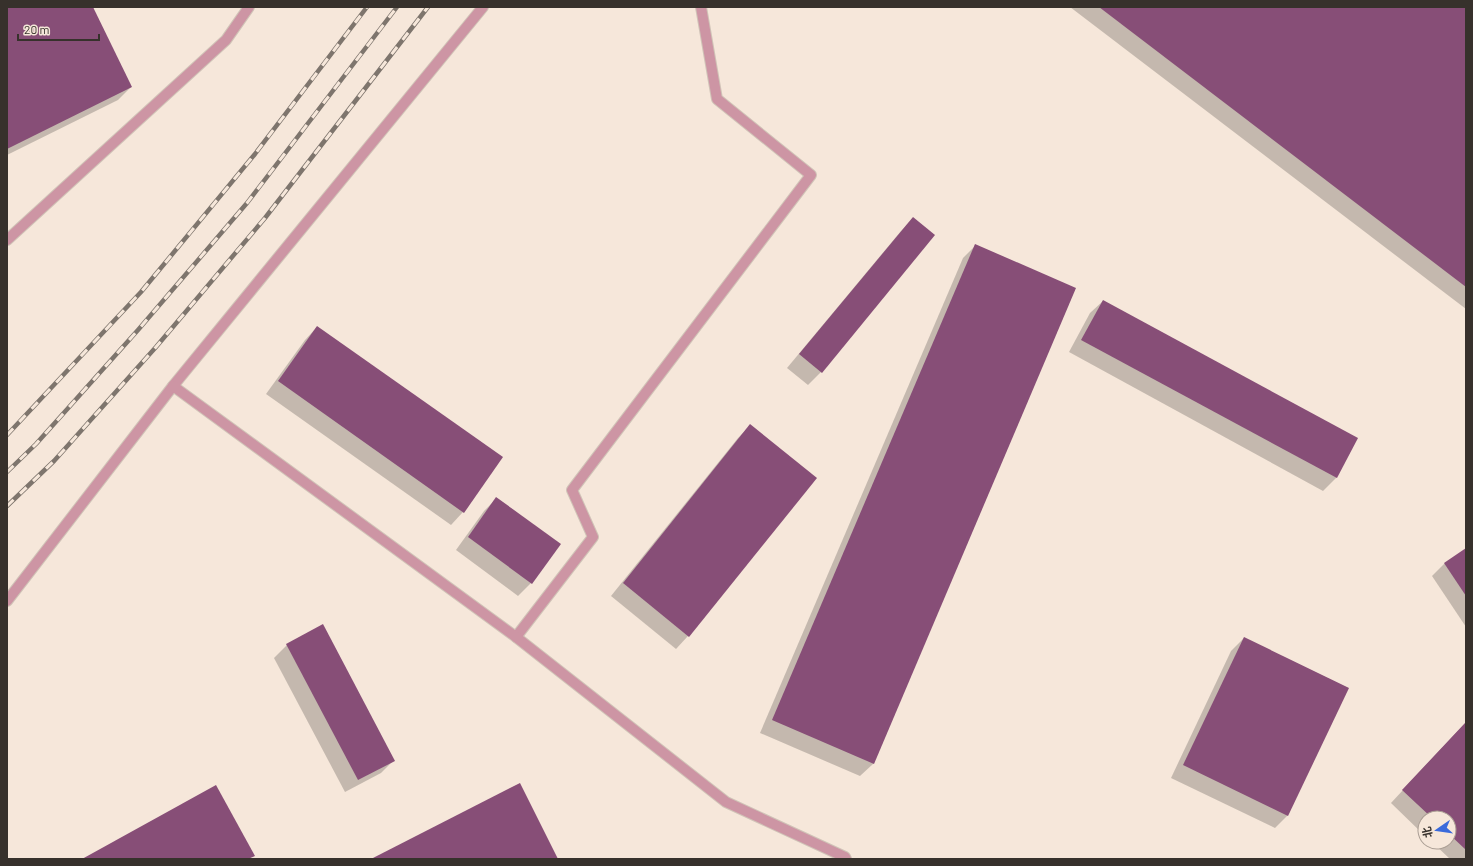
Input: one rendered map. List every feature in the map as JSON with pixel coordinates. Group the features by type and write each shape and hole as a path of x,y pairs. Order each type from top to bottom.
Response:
{"street":[{"path":"7,240 226,40 249,7"},
{"path":"7,602 173,386 483,7"},
{"path":"516,637 593,537 572,490 811,175 717,99 701,7"},
{"path":"173,386 516,637 726,802 845,857 846,859"}],"building":[{"path":"7,7 93,7 132,87 7,149"},
{"path":"1099,7 1466,7 1466,287"},
{"path":"913,217 935,235 822,373 799,354"},
{"path":"975,244 1076,288 874,764 772,720"},
{"path":"1103,300 1358,438 1337,478 1081,340"},
{"path":"317,326 503,457 464,513 278,381"},
{"path":"750,424 817,478 689,637 623,583"},
{"path":"496,497 561,544 532,584 468,537"},
{"path":"1466,548 1466,596 1444,563"},
{"path":"323,624 395,761 358,780 286,644"},
{"path":"1244,637 1349,688 1288,816 1183,765"},
{"path":"1466,722 1466,850 1457,842 1457,810 1423,810 1402,790"},
{"path":"520,783 558,859 371,859"},
{"path":"216,785 255,856 248,859 82,859"}],"railway":[{"path":"7,435 141,292 255,154 367,7"},
{"path":"7,472 36,444 138,330 247,203 397,7"},
{"path":"7,506 54,461 156,347 265,218 428,7"}]}
